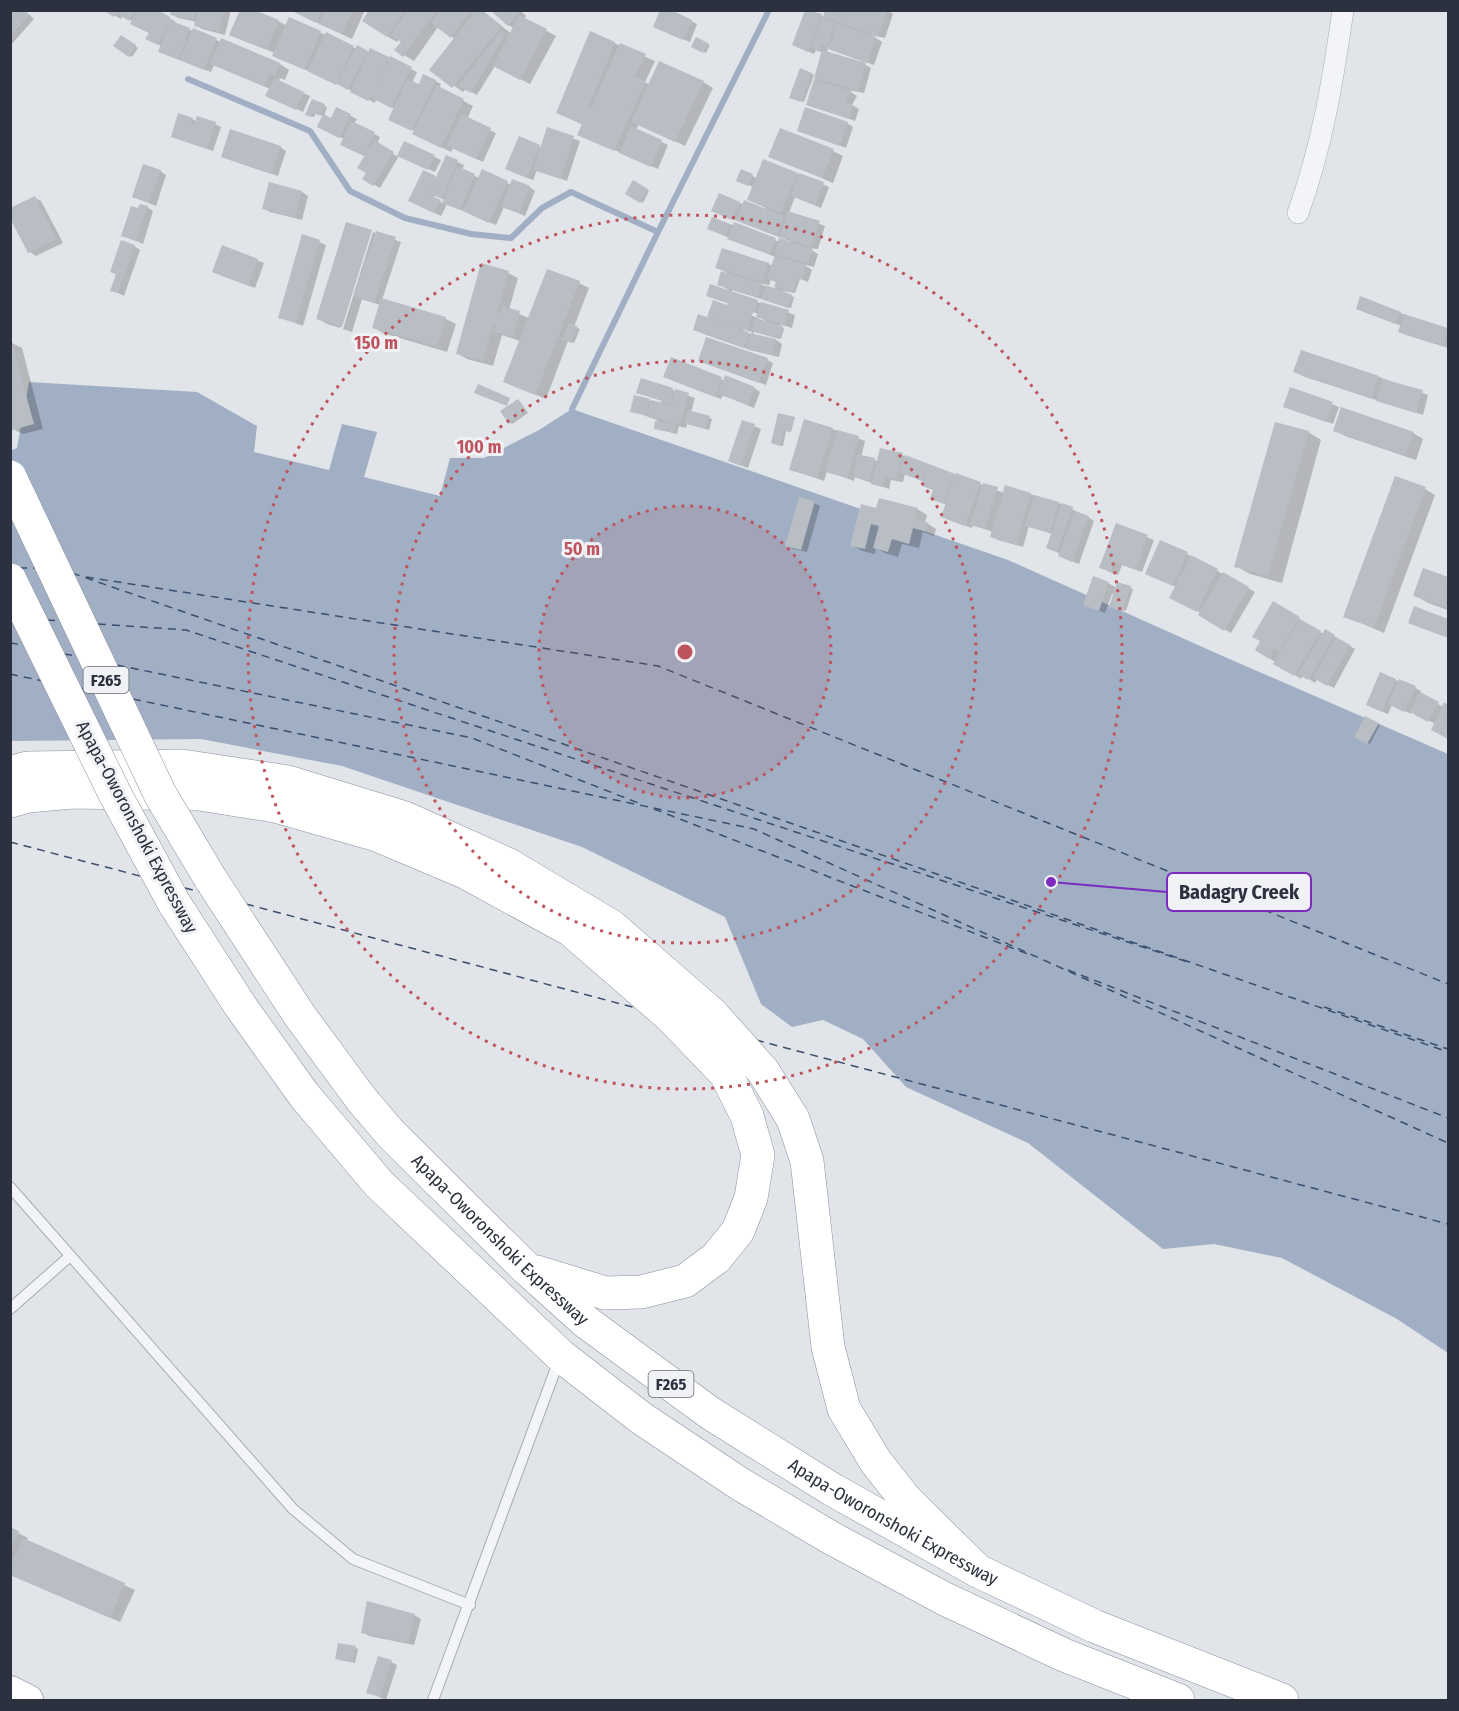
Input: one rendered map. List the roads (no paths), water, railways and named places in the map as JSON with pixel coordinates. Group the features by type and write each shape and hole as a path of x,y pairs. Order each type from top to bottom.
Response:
{"highway":[{"name":"Apapa-Oworonshoki Expressway","path":"10,477 160,794 210,878 300,1016 362,1100 391,1134 527,1269 586,1322 710,1413 833,1490 978,1570 1094,1626 1282,1701"},
{"name":"Apapa-Oworonshoki Expressway","path":"10,580 115,794 174,903 241,1006 304,1095 379,1184 561,1356 641,1418 740,1484 833,1539 945,1599 1064,1655 1178,1701"},
{"path":"10,773 28,768 182,766 288,782 405,818 507,864 611,926 712,1014 763,1071 793,1119 807,1161 828,1347 844,1408 876,1462 906,1500 978,1570"},
{"path":"10,801 28,796 73,792 200,794 275,806 376,835 465,872 570,930 670,1016 726,1074 747,1116 758,1155 752,1198 738,1231 716,1258 685,1281 641,1292 604,1293 527,1269"}],"street":[{"path":"1298,213 1312,173 1333,83 1343,10"},
{"path":"10,1691 28,1701"}],"lane":[{"path":"10,1187 293,1509 352,1559 470,1605"},
{"path":"10,1309 70,1256"},
{"path":"433,1701 561,1356"}],"water":[{"path":"29,382 197,392 257,426 254,452 329,470 342,424 377,432 364,477 440,496 450,458 484,458 539,430 572,409 1008,560 1448,754 1448,1353 1397,1319 1282,1258 1214,1244 1163,1249 1028,1143 906,1087 863,1039 823,1020 792,1027 761,1004 725,917 582,847 342,766 201,739 11,741 10,451 17,448"}],"waterway":[{"path":"572,409 769,10"},
{"path":"188,79 310,131 350,191 405,218 471,234 511,238 542,208 571,192 658,232"}],"place":[{"name":"Badagry Creek","path":"1051,882"}]}
